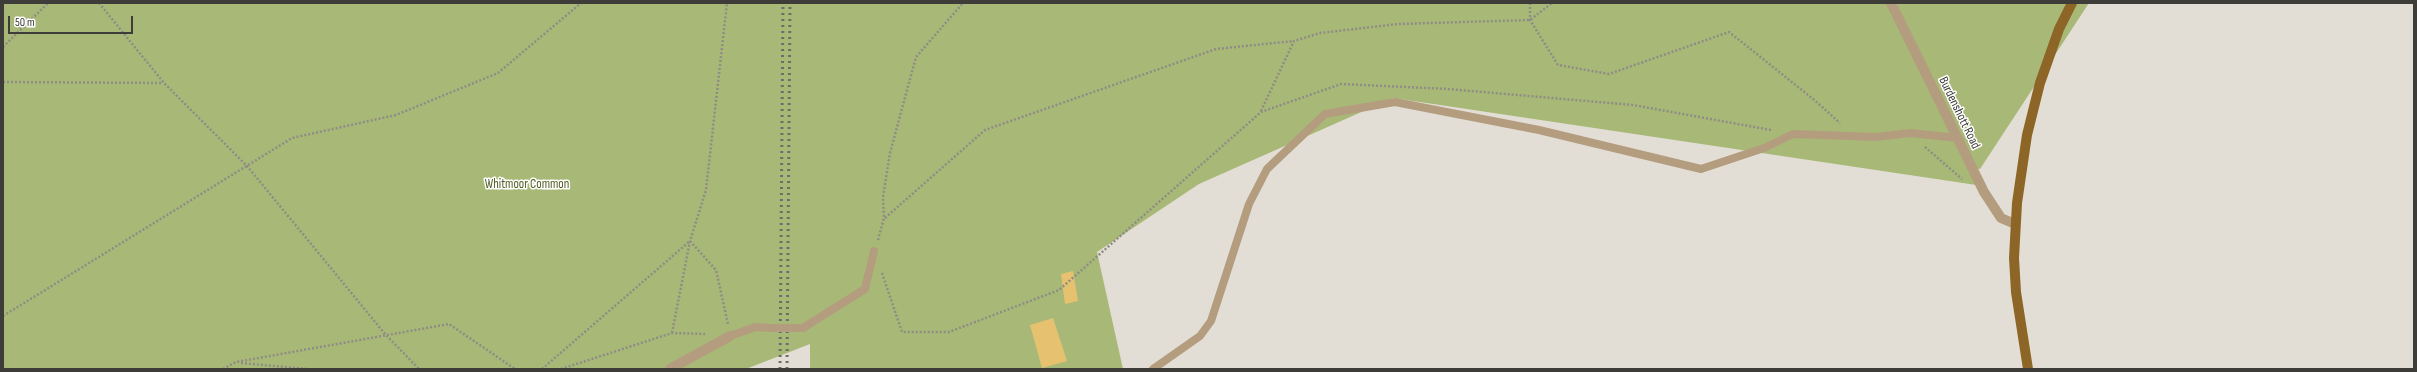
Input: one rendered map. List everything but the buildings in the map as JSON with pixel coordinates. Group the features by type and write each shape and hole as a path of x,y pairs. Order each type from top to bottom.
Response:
{"main road":[{"path":"2028,369 2016,292 2015,224 2026,143 2040,82 2059,29 2072,3"}],"street":[{"name":"Burdenshott Road","path":"1891,3 1992,206 2001,218 2015,224"},
{"path":"670,369 730,336"}],"lane":[{"path":"1153,369 1200,336 1211,321 1249,204 1267,169 1325,114 1395,102 1540,130 1701,169 1764,148 1793,134 1876,137 1910,133 1957,138"},
{"path":"730,336 755,327 803,328 865,288 874,251"}],"path":[{"path":"3,47 48,3"},
{"path":"99,3 164,83 247,166 385,334 419,369"},
{"path":"3,316 292,138 396,115 498,73 581,3"},
{"path":"672,333 690,241 706,190 727,3"},
{"path":"963,3 916,57 890,153 884,197 884,218 874,251 902,332 949,332 1059,290 1261,112 1342,84 1448,89 1633,105 1793,134"},
{"path":"1530,3 1530,20 1558,65 1610,74 1729,32 1812,98 1854,137"},
{"path":"884,218 985,130 1216,49 1294,41 1320,33 1398,24 1530,20 1552,3"},
{"path":"1261,112 1294,41"},
{"path":"3,82 164,83"},
{"path":"1910,133 1963,180"},
{"path":"561,369 672,333 730,336 716,270 690,241"},
{"path":"542,369 690,241"},
{"path":"223,369 236,362 385,334 449,324 515,369"},
{"path":"236,362 307,369"}],"green space":[{"name":"Whitmoor Common","path":"3,3 2089,3 1980,169 1973,168 1983,186 1393,98 1199,184 1097,252 1123,369 810,369 810,344 746,369 3,369"}],"railway":[{"path":"780,369 783,3"},
{"path":"787,369 790,3"}]}
